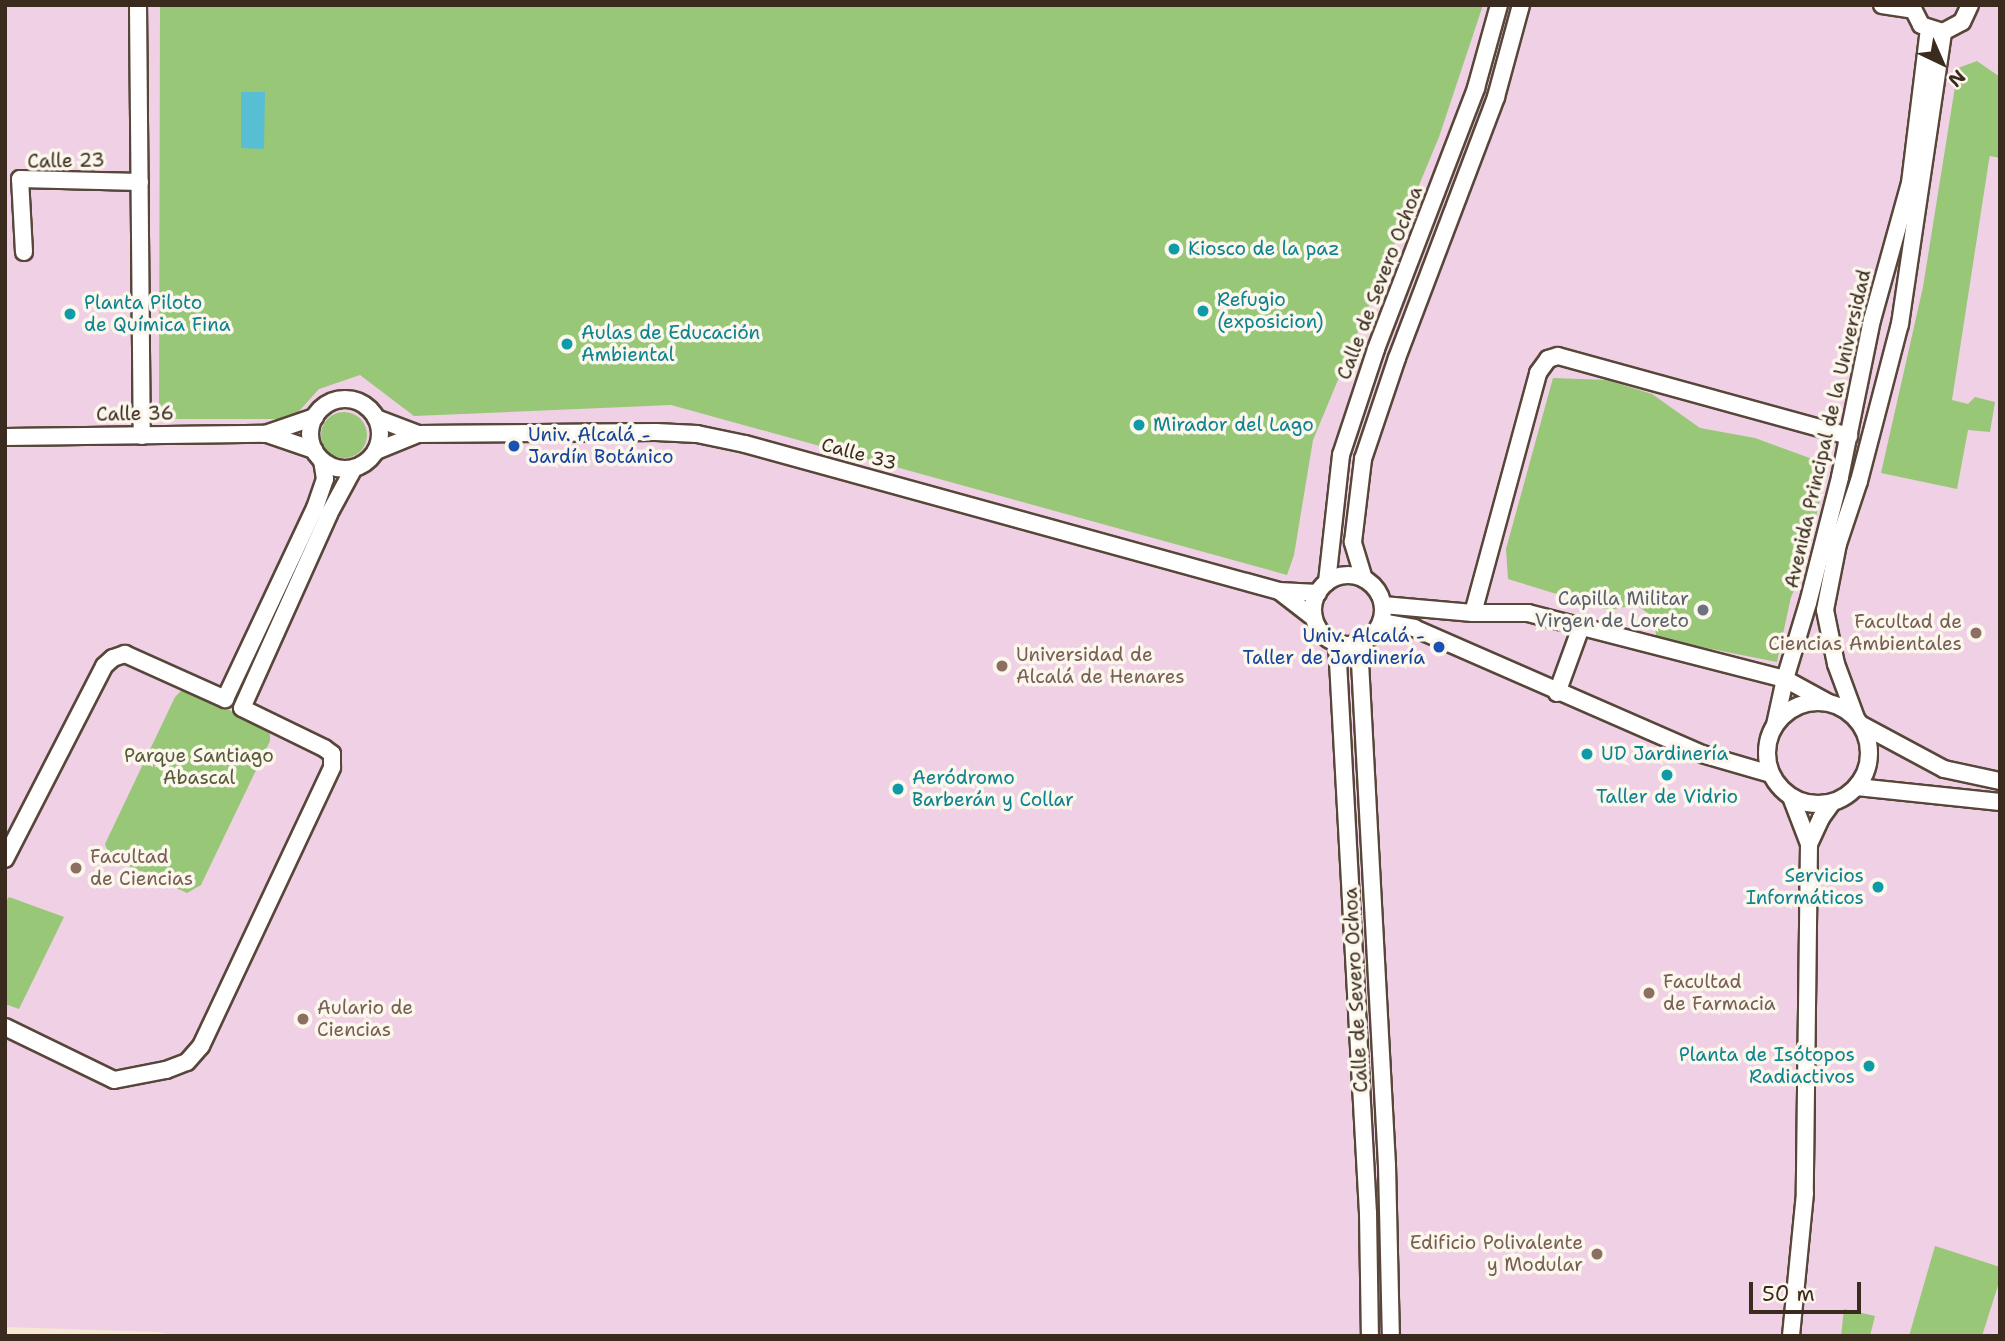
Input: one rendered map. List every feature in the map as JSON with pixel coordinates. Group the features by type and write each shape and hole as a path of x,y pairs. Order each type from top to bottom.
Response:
{"street":[{"path":"138,5 142,436"},
{"name":"Calle de Severo Ochoa","path":"1322,588 1341,455 1376,349 1476,88 1499,5"},
{"path":"1364,579 1353,542 1363,458 1393,370 1496,97 1521,5"},
{"path":"1882,5 1911,8 1921,25 1936,30 1962,22 1970,5"},
{"name":"Avenida Principal de la Universidad","path":"1776,725 1785,679 1808,603 1849,436 1872,320 1910,183 1936,30"},
{"name":"Avenida Principal de la Universidad","path":"1859,722 1836,664 1825,610 1838,544 1859,481 1900,324 1936,30"},
{"name":"Calle 23","path":"24,252 20,179 140,182"},
{"path":"1473,613 1538,373 1548,359 1558,356 1849,436"},
{"path":"225,699 315,508 325,479 311,440 315,417 330,403 350,400 369,409 376,418 380,440 376,451 367,462 354,468 343,469 318,456"},
{"name":"Calle 36","path":"5,436 265,433 315,417"},
{"name":"Calle 33","path":"376,418 418,433 697,434 746,444 1279,591 1322,588"},
{"name":"Calle 36","path":"265,433 318,456"},
{"name":"Calle 33","path":"376,451 418,433"},
{"path":"243,708 335,503 354,468"},
{"path":"1352,575 1364,579 1380,594 1383,605 1381,622 1377,630 1363,642 1337,643 1324,635 1314,618 1322,588 1339,576 1352,575"},
{"name":"Calle 33","path":"1279,591 1314,618"},
{"path":"1383,605 1473,613 1528,613 1785,679 1944,769 2000,781"},
{"path":"1381,622 1414,628 1557,693 1702,754 1771,774"},
{"path":"1557,693 1581,627"},
{"name":"Calle de Severo Ochoa","path":"1363,642 1360,662 1388,1188 1391,1336"},
{"name":"Calle de Severo Ochoa","path":"1337,643 1368,1213 1370,1336"},
{"path":"5,859 104,666 113,658 125,654 225,699 332,754 332,767 201,1046 187,1062 166,1070 114,1080 5,1027"},
{"path":"1810,844 1791,797 1771,774 1767,757 1768,740 1786,713 1799,705 1829,703"},
{"path":"1791,1336 1805,1193 1810,844 1821,818 1832,803 1857,787 1866,773 1870,757 1868,740 1859,722"},
{"path":"1857,787 2000,803"},
{"path":"1791,797 1818,805 1832,803"}],"shaded area":[{"name":"Universidad de Alcalá de Henares","path":"5,5 2000,5 2000,1336 174,1336 159,1332 5,1327"}],"green space":[{"path":"160,5 1483,5 1439,137 1313,440 1294,555 1287,575 671,405 414,416 360,375 319,389 292,419 159,419"},
{"path":"1977,61 2000,77 2000,158 1990,156 1989,160 1952,400 1968,404 1975,397 1995,402 1990,432 1968,430 1957,489 1881,473 1923,287 1958,68"},
{"path":"1553,378 1607,380 1652,394 1700,428 1755,438 1818,461 1822,491 1803,572 1791,597 1777,662 1656,638 1655,618 1636,605 1609,610 1508,579 1506,549"},
{"path":"344,412 360,419 367,435 360,451 344,458 328,451 321,435 328,419"},
{"name":"Parque Santiago Abascal","path":"189,690 267,729 270,741 201,885 187,893 110,857 105,844 175,697 181,691"},
{"path":"9,897 64,917 19,1009 5,1004 5,903"},
{"path":"1935,1246 2000,1267 2000,1279 1982,1336 1909,1336"},
{"path":"1844,1309 1875,1316 1870,1336 1841,1336"}],"water":[{"path":"241,92 265,92 264,149 241,148"}],"place":[{"name":"Kiosco de la paz","path":"1174,249"},
{"name":"Refugio (exposicion)","path":"1203,311"},
{"name":"Planta Piloto de Química Fina","path":"70,314"},
{"name":"Aulas de Educación Ambiental","path":"567,344"},
{"name":"Mirador del Lago","path":"1139,425"},
{"name":"Univ. Alcalá - Jardín Botánico","path":"514,446"},
{"name":"Capilla Militar Virgen de Loreto","path":"1703,610"},
{"name":"Facultad de Ciencias Ambientales","path":"1976,633"},
{"name":"Univ. Alcalá - Taller de Jardinería","path":"1439,647"},
{"name":"Universidad de Alcalá de Henares","path":"1002,666"},
{"name":"UD Jardinería","path":"1587,754"},
{"name":"Taller de Vidrio","path":"1667,775"},
{"name":"Aeródromo Barberán y Collar","path":"898,789"},
{"name":"Facultad de Ciencias","path":"76,868"},
{"name":"Servicios Informáticos","path":"1878,887"},
{"name":"Facultad de Farmacia","path":"1649,993"},
{"name":"Aulario de Ciencias","path":"303,1019"},
{"name":"Planta de Isótopos Radiactivos","path":"1869,1066"},
{"name":"Edificio Polivalente y Modular","path":"1597,1254"}]}
